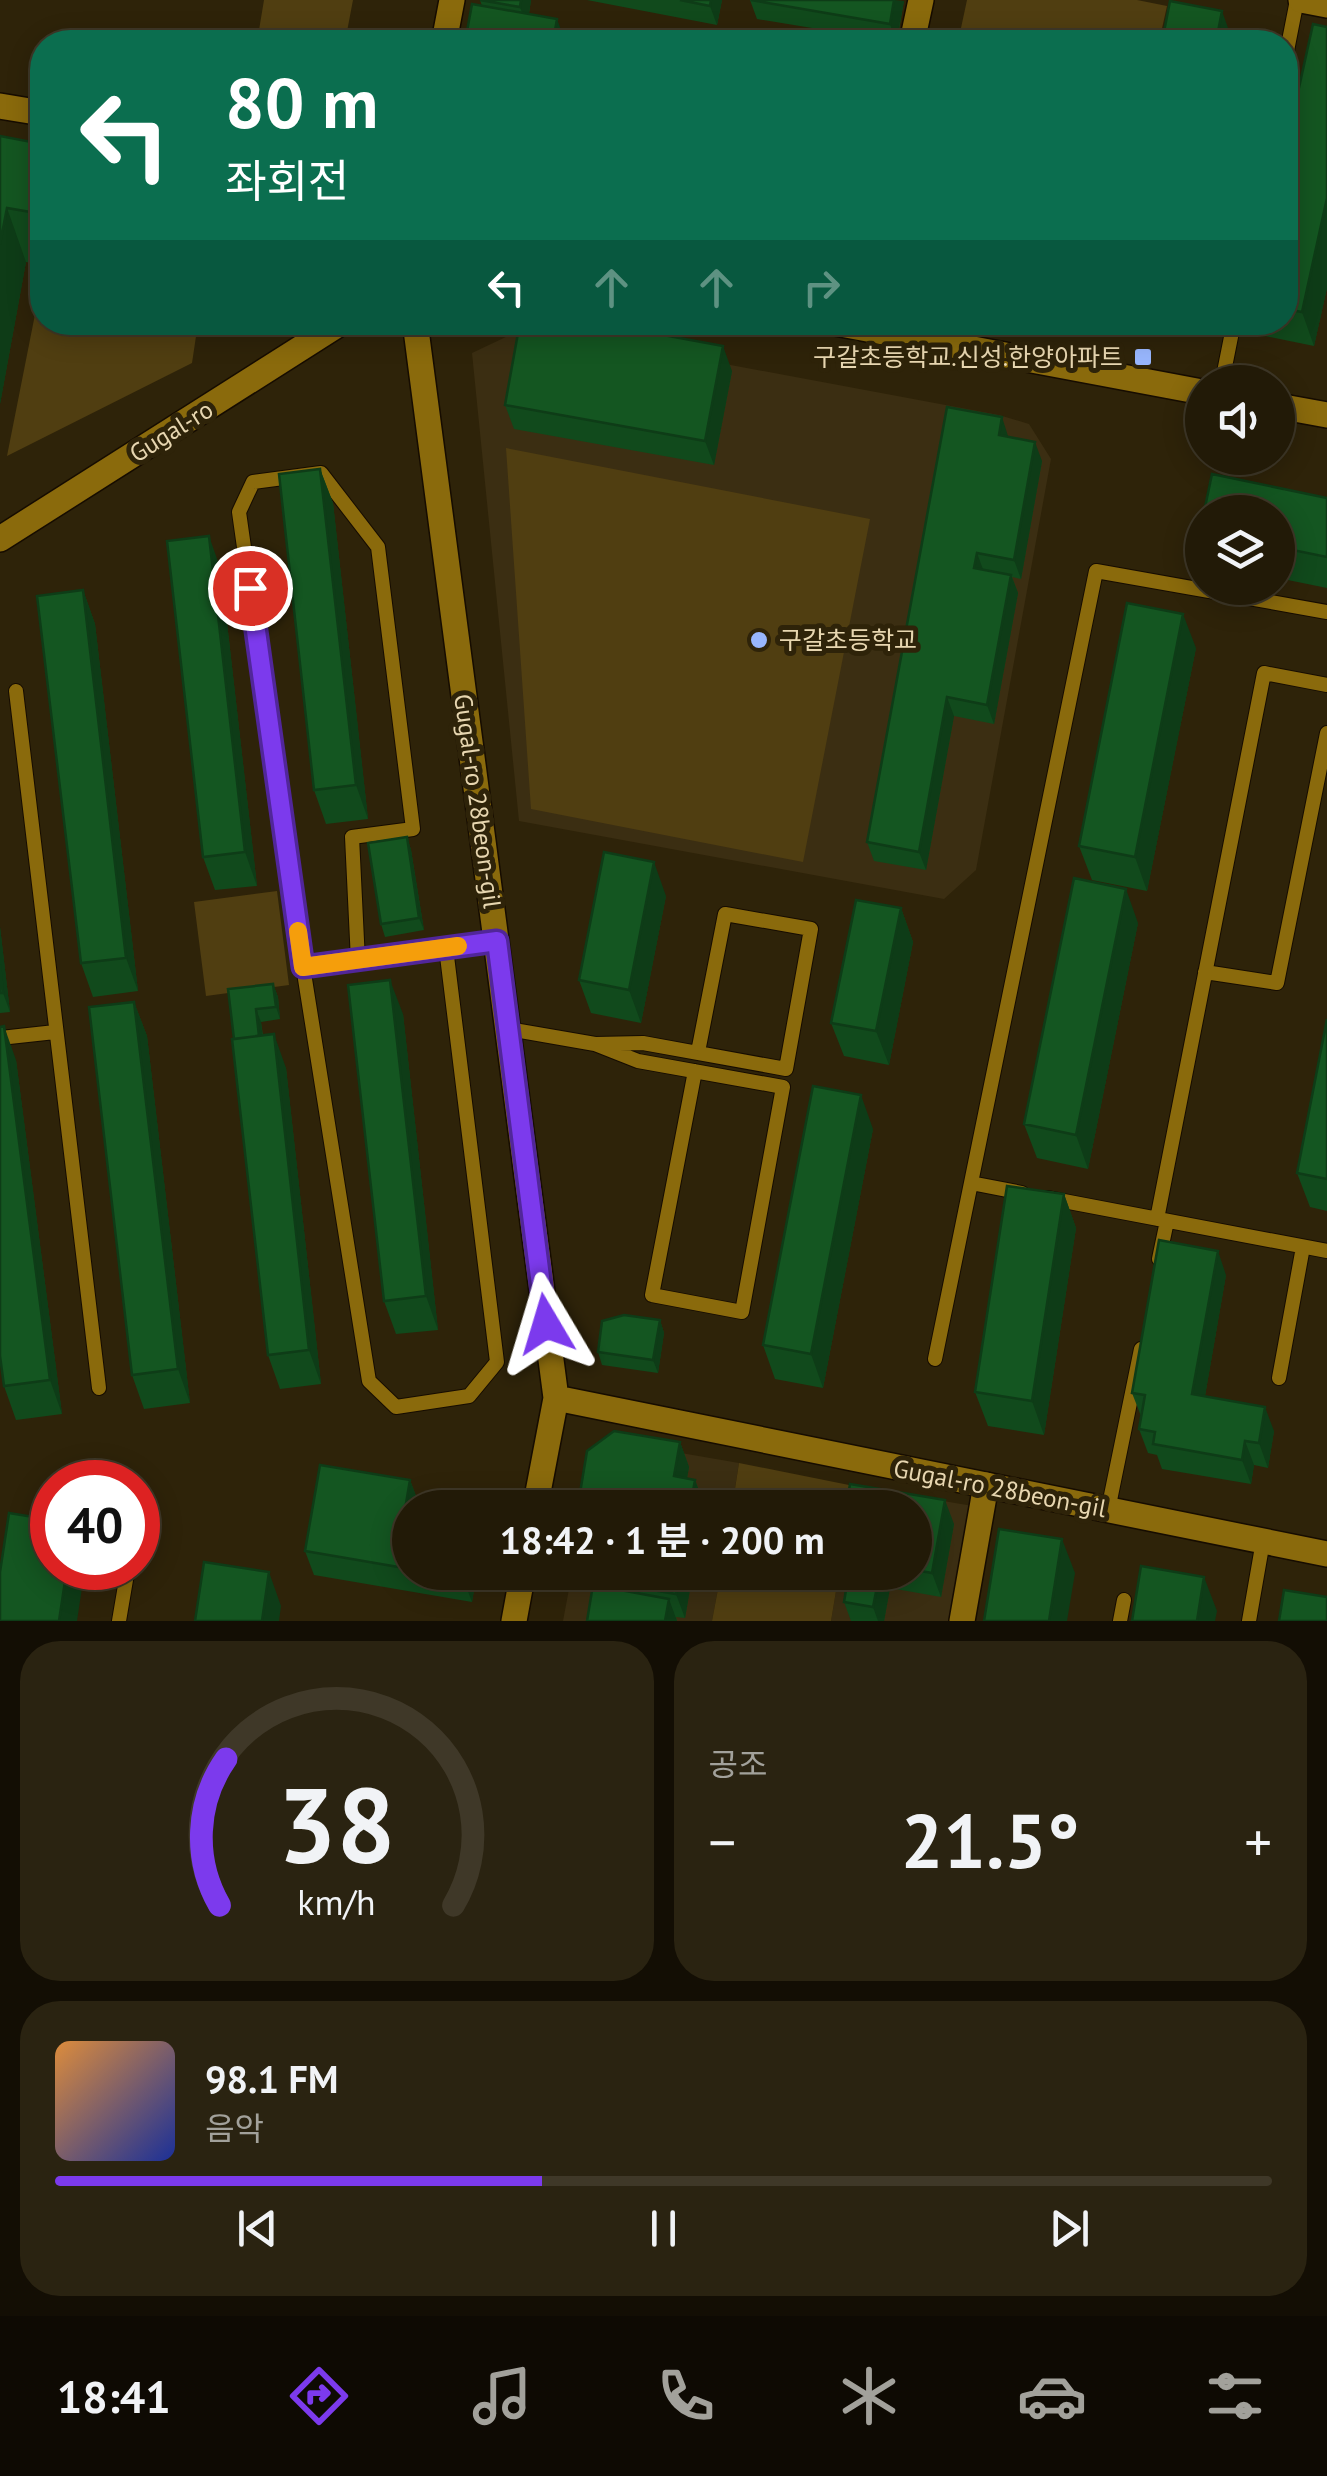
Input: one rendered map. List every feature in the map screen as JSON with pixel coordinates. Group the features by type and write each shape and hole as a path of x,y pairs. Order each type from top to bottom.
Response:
{"street":[{"path":"446,30 452,0"},
{"path":"914,30 920,0"},
{"path":"1299,0 1327,5"},
{"path":"0,106 30,112"},
{"name":"Gugal-ro","path":"0,539 322,335"},
{"name":"Gugal-ro 28beon-gil","path":"417,335 556,1398 539,1490"},
{"path":"908,335 1185,389"},
{"path":"1295,409 1327,416"},
{"name":"Gugal-ro 28beon-gil","path":"556,1398 1327,1554"},
{"path":"962,1621 986,1485"},
{"path":"514,1621 520,1590"}],"lane":[{"path":"1292,30 1299,0"},
{"path":"1225,365 1231,335"},
{"path":"358,960 352,837 413,829 378,548 321,473 254,482 239,512 303,967 369,1381 396,1406 469,1396 497,1362 446,948"},
{"path":"935,1359 1096,572 1327,612"},
{"path":"1155,1278 1205,972 1264,673 1327,685"},
{"path":"16,691 99,1388"},
{"path":"1205,972 1277,984 1327,733"},
{"path":"508,1029 595,1044 643,1043 786,1069 812,929 725,914 698,1052"},
{"path":"303,967 497,941"},
{"path":"0,1038 56,1032"},
{"path":"595,1044 638,1061 783,1087 742,1312 652,1295 695,1072"},
{"path":"971,1183 1327,1252"},
{"path":"1279,1378 1303,1247"},
{"path":"1108,1510 1143,1336"},
{"path":"1250,1621 1263,1541"},
{"path":"120,1621 125,1590"},
{"path":"1120,1621 1124,1600"}],"shaded area":[{"path":"264,0 353,0 347,30 259,30"},
{"path":"967,0 1137,0 1167,6 1162,30 961,30"},
{"path":"31,335 196,335 192,363 7,456"},
{"name":"구갈초등학교","path":"510,335 570,335 999,415 1029,424 1051,459 976,870 944,899 519,821 472,353"},
{"path":"506,448 870,519 803,862 531,809"},
{"path":"277,891 289,985 206,996 194,902"},
{"path":"629,1444 739,1463 735,1490 596,1490"},
{"path":"739,1463 854,1486 853,1490 735,1490"},
{"path":"932,1499 973,1506 953,1621 831,1621 836,1590 932,1590"},
{"path":"569,1590 718,1590 712,1621 563,1621"},
{"path":"718,1590 836,1590 831,1621 712,1621"}],"building":[{"path":"480,0 521,0 520,7"},
{"path":"680,0 711,0 710,6"},
{"path":"751,0 894,0 890,24"},
{"path":"1170,1 1222,11 1218,30 1164,30"},
{"path":"472,4 557,19 555,30 467,30"},
{"path":"1313,24 1327,27 1327,198 1302,312 1298,311 1298,92"},
{"path":"0,136 30,142 30,212 7,208 0,244"},
{"path":"518,335 663,335 723,346 705,441 505,405"},
{"path":"947,407 1002,417 999,435 1035,442 1014,560 977,553 974,568 1011,575 987,705 947,697 919,852 867,842"},
{"path":"320,469 356,785 314,790 279,474"},
{"path":"1212,475 1217,475 1327,498 1327,557 1295,550 1295,495 1208,495"},
{"path":"209,536 245,852 203,857 167,541"},
{"path":"83,590 126,958 81,963 37,596"},
{"path":"1127,603 1183,614 1135,857 1079,846"},
{"path":"407,837 419,918 381,924 368,843"},
{"path":"604,852 654,862 629,990 579,980"},
{"path":"1074,878 1126,889 1076,1135 1024,1124"},
{"path":"856,900 901,908 876,1031 831,1023"},
{"path":"390,980 426,1296 384,1301 348,985"},
{"path":"273,984 276,1007 256,1009 259,1036 234,1039 228,989"},
{"path":"134,1002 178,1369 132,1375 89,1007"},
{"path":"1327,1019 1327,1179 1297,1173"},
{"path":"4,1026 50,1380 4,1386 0,1356 0,1027"},
{"path":"274,1034 309,1350 268,1355 232,1039"},
{"path":"813,1086 861,1095 811,1354 763,1345"},
{"path":"1007,1186 1064,1194 1032,1401 975,1392"},
{"path":"1159,1240 1218,1251 1192,1394 1265,1407 1259,1443 1245,1441 1242,1460 1153,1444 1155,1432 1139,1429 1145,1395 1132,1393"},
{"path":"624,1315 660,1320 653,1360 598,1352 602,1321"},
{"path":"614,1431 680,1442 674,1476 695,1480 693,1490 580,1490 587,1451"},
{"path":"320,1465 410,1480 408,1490 392,1490 392,1566 305,1551"},
{"path":"850,1484 886,1490 849,1490"},
{"path":"932,1498 945,1500 932,1573"},
{"path":"9,1513 30,1516 30,1590 64,1590 59,1621 0,1621 0,1572"},
{"path":"999,1529 1062,1539 1049,1621 984,1621"},
{"path":"204,1562 269,1572 262,1621 195,1621"},
{"path":"1141,1566 1204,1577 1197,1621 1132,1621"},
{"path":"592,1590 620,1590 669,1599 665,1621 587,1621"},
{"path":"846,1590 876,1590 873,1607 844,1602"},
{"path":"1284,1590 1327,1597 1327,1621 1279,1621"}],"slow traffic":[{"path":"298,931 303,967 458,946"}],"place":[{"name":"구갈초등학교.신성.한양아파트","path":"1143,357"},
{"name":"구갈초등학교","path":"759,640"}],"route":[{"path":"250,588 303,967 497,941 546,1324"}]}
